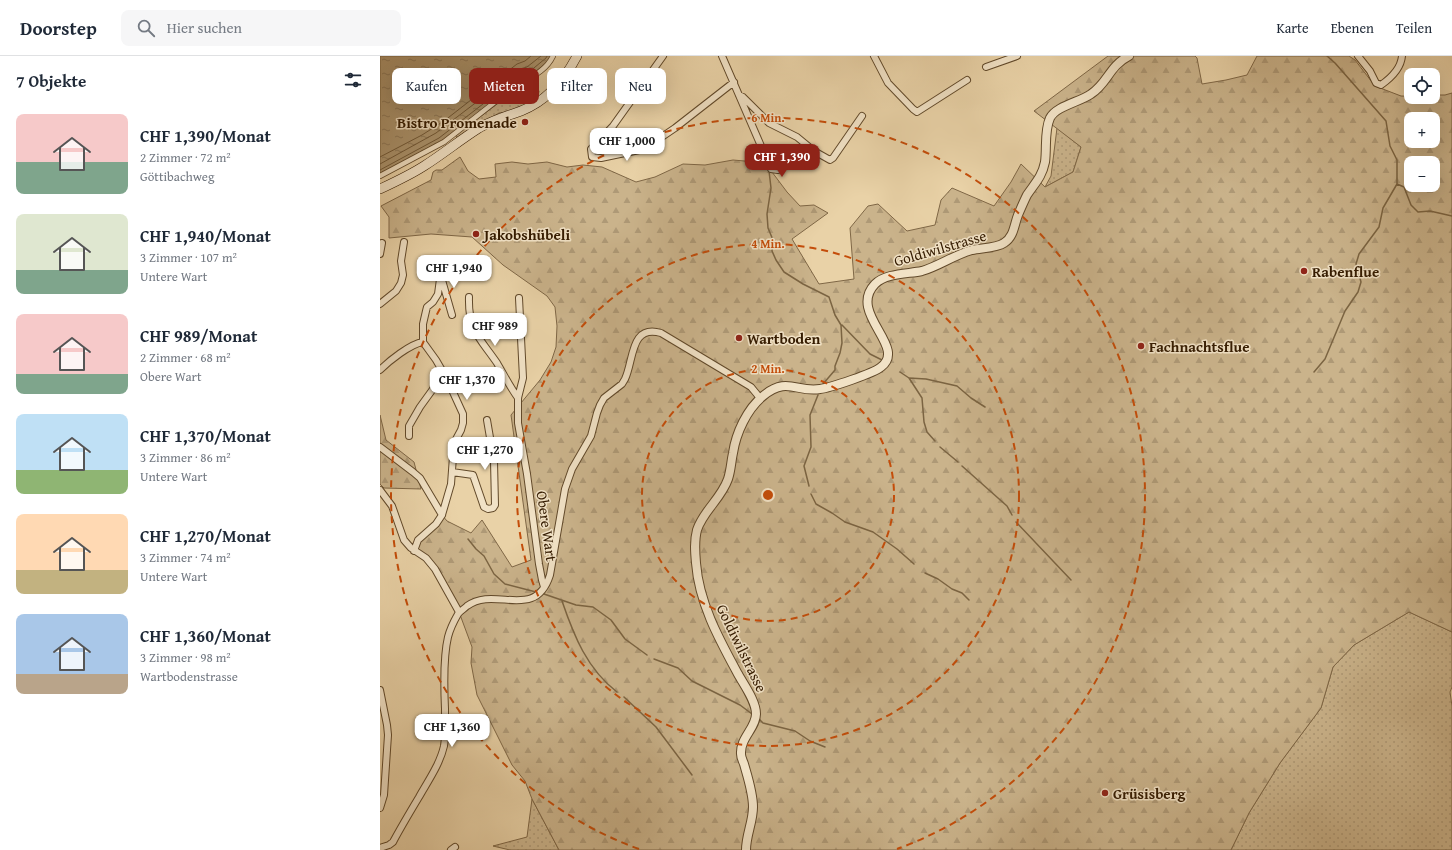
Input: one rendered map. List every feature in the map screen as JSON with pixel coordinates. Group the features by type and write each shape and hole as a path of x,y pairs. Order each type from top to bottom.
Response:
{"main road":[{"path":"380,189 423,167 486,124 521,111 537,102 549,93 564,78 577,56"}],"street":[{"path":"380,176 444,142 523,80 531,78 544,68 553,56"},
{"path":"663,56 620,117 591,149 592,156 601,158 644,149 675,128 734,82"},
{"path":"722,56 771,169 778,170 786,163"},
{"path":"725,56 734,82"},
{"path":"874,56 888,83 913,109 918,112 967,80"},
{"path":"986,67 1016,56"},
{"name":"Goldiwilstrasse","path":"746,850 747,834 753,807 752,793 741,754 744,740 755,721 756,714 752,700 718,637 703,599 697,577 695,540 698,528 704,517 724,488 732,467 733,450 741,426 752,407 769,391 787,385 810,389 820,389 875,371 883,366 889,358 889,351 886,342 875,326 868,308 868,296 873,286 880,280 923,270 953,256 1003,244 1012,234 1018,215 1027,196 1040,179 1045,163 1047,130 1050,117 1058,109 1087,97 1097,90 1113,67 1129,56"},
{"path":"1358,56 1370,71 1376,83 1381,85 1387,81 1402,64 1402,56"},
{"path":"739,95 774,126 798,137 814,151 830,160 833,158 862,116"},
{"path":"752,125 764,118"},
{"path":"380,304 396,291 402,283 403,275 401,261 404,242"},
{"path":"380,254 382,243"},
{"path":"414,550 422,535 436,524 442,515 448,496 452,472 454,442 461,430 463,419 460,406 447,379 423,342 423,324 427,306 433,302 438,294 440,280 442,280 452,315"},
{"path":"469,297 469,311 477,337 496,362 518,398"},
{"name":"Obere Wart","path":"519,298 523,378 518,398 518,423 529,488 539,564 544,587"},
{"path":"380,848 393,842 430,779 442,754 445,732 446,650 450,632 459,612 476,601 492,599 523,600 531,598 539,594 544,587 550,575 565,489 572,470 591,436 597,413 604,398 622,384 625,379 637,339 642,334 650,331 661,333 751,388 760,398"},
{"path":"380,370 387,363 411,347 423,342"},
{"path":"409,436 409,426 424,401 433,389 447,379"},
{"path":"452,472 472,475 484,506 488,509 493,508 495,505 494,461 487,420"},
{"path":"380,447 420,478 442,515"},
{"path":"380,490 392,506 407,545 426,558 435,568 459,612"},
{"path":"380,690 388,735 384,787 380,808"}],"green space":[{"path":"1108,56 1195,56 1197,58 1202,84 1247,75 1257,56 1349,56 1355,60 1375,86 1404,96 1404,104 1440,104 1440,95 1452,93 1452,632 1409,612 1354,645 1333,667 1321,708 1280,763 1249,813 1231,850 559,850 532,799 525,781 512,765 477,695 471,663 472,647 459,612 435,569 414,551 416,545 442,515 447,521 471,533 482,520 512,567 531,560 511,415 540,380 551,362 556,347 557,326 555,307 547,296 503,265 472,237 431,234 389,238 389,217 381,206 431,180 433,172 436,170 442,170 460,157 468,171 479,179 496,177 495,164 512,162 528,164 547,162 567,167 583,165 602,167 636,182 655,177 683,164 705,165 733,160 756,162 763,160 787,192 800,206 814,205 828,213 792,239 819,284 854,279 850,228 868,206 878,204 907,231 935,225 941,200 952,188 994,206 1011,182 1021,164 1045,187 1073,172 1081,147 1034,111"},
{"path":"497,104 528,104 513,111 499,113 468,131 458,139 456,135"},
{"path":"1057,128 1081,147 1073,172 1045,187 1051,176"},
{"path":"380,415 386,440 414,462 421,489 384,488 380,484"},
{"path":"1409,612 1452,632 1452,687 1450,692 1452,706 1452,850 1231,850 1249,813 1280,763 1321,708 1333,667 1354,645"},
{"path":"532,799 559,850 510,850 493,846 527,837"}],"water":[{"path":"380,56 551,56 549,61 539,69 469,68 469,104 489,104 441,141 380,174"}],"waterway":[{"path":"1314,372 1325,359 1345,311 1358,292 1361,282 1356,264 1359,254 1379,227 1383,208 1397,184 1397,160 1390,146 1386,121 1335,63 1327,56"},
{"path":"769,171 771,188 767,214 768,228 773,240 772,251 776,260 784,272 803,284 829,297 835,315 841,325 842,343 835,370 823,384"},
{"path":"1397,184 1404,187 1411,205 1418,212 1430,211 1452,216"},
{"path":"842,325 870,354 882,360"},
{"path":"900,372 909,378 922,398 924,422 927,432 935,441"},
{"path":"909,378 926,379 957,386 985,407"},
{"path":"809,486 804,466 811,447 810,415 818,395"},
{"path":"940,447 958,462"},
{"path":"962,466 1007,506 1012,515"},
{"path":"811,494 816,504 845,522 873,532 897,549 914,564"},
{"path":"1016,522 1071,580"},
{"path":"468,539 484,556 494,574 505,584 536,592"},
{"path":"925,573 938,579 952,589 962,593 969,600"},
{"path":"544,594 576,605 593,607 611,620 625,639 647,655"},
{"path":"562,601 571,627 583,651 597,673 617,692"},
{"path":"654,659 678,668 692,681 740,705 752,714"},
{"path":"624,697 656,727 692,775"},
{"path":"760,720 763,723 795,731 810,741 825,747"}],"place":[{"name":"Bistro Promenade","path":"525,122"},
{"name":"Jakobshübeli","path":"476,234"},
{"name":"Rabenflue","path":"1304,271"},
{"name":"Wartboden","path":"739,338"},
{"name":"Fachnachtsflue","path":"1141,346"},
{"name":"Grüsisberg","path":"1105,793"}]}
